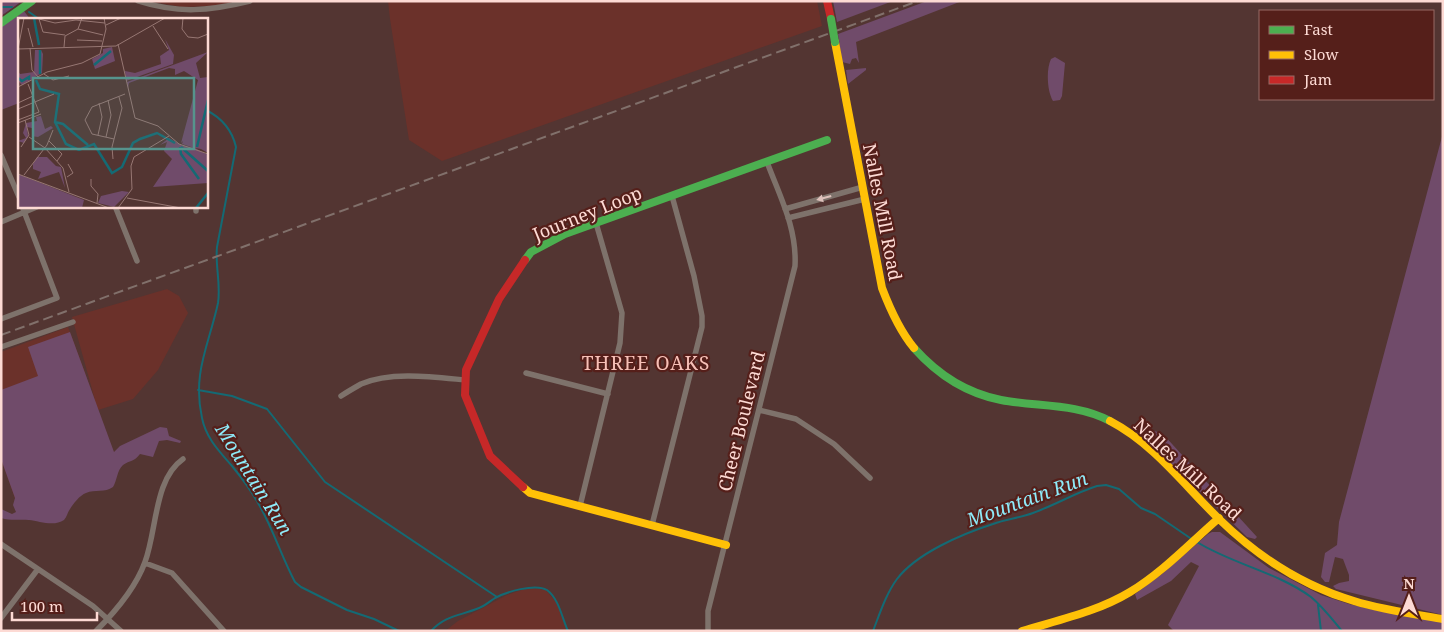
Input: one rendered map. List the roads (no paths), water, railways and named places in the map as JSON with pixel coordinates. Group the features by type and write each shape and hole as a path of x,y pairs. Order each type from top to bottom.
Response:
{"street":[{"path":"1,23 32,1"},
{"path":"138,1 168,9 190,11 213,10 250,1"},
{"name":"Nalles Mill Road","path":"828,1 878,269 886,302 906,339 932,368 960,386 989,397 1066,405 1105,417 1124,428 1141,442 1241,539 1266,559 1322,590 1355,601 1443,620"},
{"name":"Journey Loop","path":"726,545 530,493 490,456 464,395 466,370 499,299 531,252 565,234 828,140"},
{"path":"2,158 18,196"},
{"name":"Cheer Boulevard","path":"708,631 708,611 795,266 796,250 793,231 767,162"},
{"path":"784,209 863,187"},
{"path":"652,525 702,327 702,316 694,276 672,196"},
{"path":"788,218 865,199"},
{"path":"115,208 137,262"},
{"path":"1,222 24,209 57,298 1,319"},
{"path":"580,506 620,343 622,313 596,223"},
{"path":"1,348 73,322"},
{"path":"526,373 608,394"},
{"path":"341,396 362,384 393,377 465,380"},
{"path":"759,410 796,419 834,444 870,478"},
{"path":"96,631 127,594 145,563 165,482 173,467 183,459"},
{"path":"1022,631 1105,605 1140,586 1219,518"},
{"path":"1,544 93,606 121,631"},
{"path":"145,563 169,571 176,576 224,631"},
{"path":"1,618 38,569"}],"waterway":[{"name":"Mountain Run","path":"1,7 12,7"},
{"name":"Mountain Run","path":"29,12 38,18"},
{"name":"Mountain Run","path":"208,111 225,125 232,135 236,147 217,247 218,303 200,373 199,402 204,425 214,444 255,498 295,582 301,587 347,610 374,619 399,631"},
{"path":"198,390 232,396 267,409 325,482 497,597"},
{"name":"Mountain Run","path":"873,631 886,597 897,579 916,561 928,553 968,533 998,522 1033,513 1097,486 1106,485 1119,489 1141,508 1155,514 1193,540"},
{"name":"Mountain Run","path":"1197,542 1298,588 1311,597 1342,631"},
{"name":"Mountain Run","path":"431,631 442,622 481,607 495,598 513,591 535,587 547,590 551,594 568,631"},
{"path":"1318,605 1321,631"}],"railway":[{"path":"1,335 918,1"}],"district":[{"name":"THREE OAKS","path":"646,363"}]}
